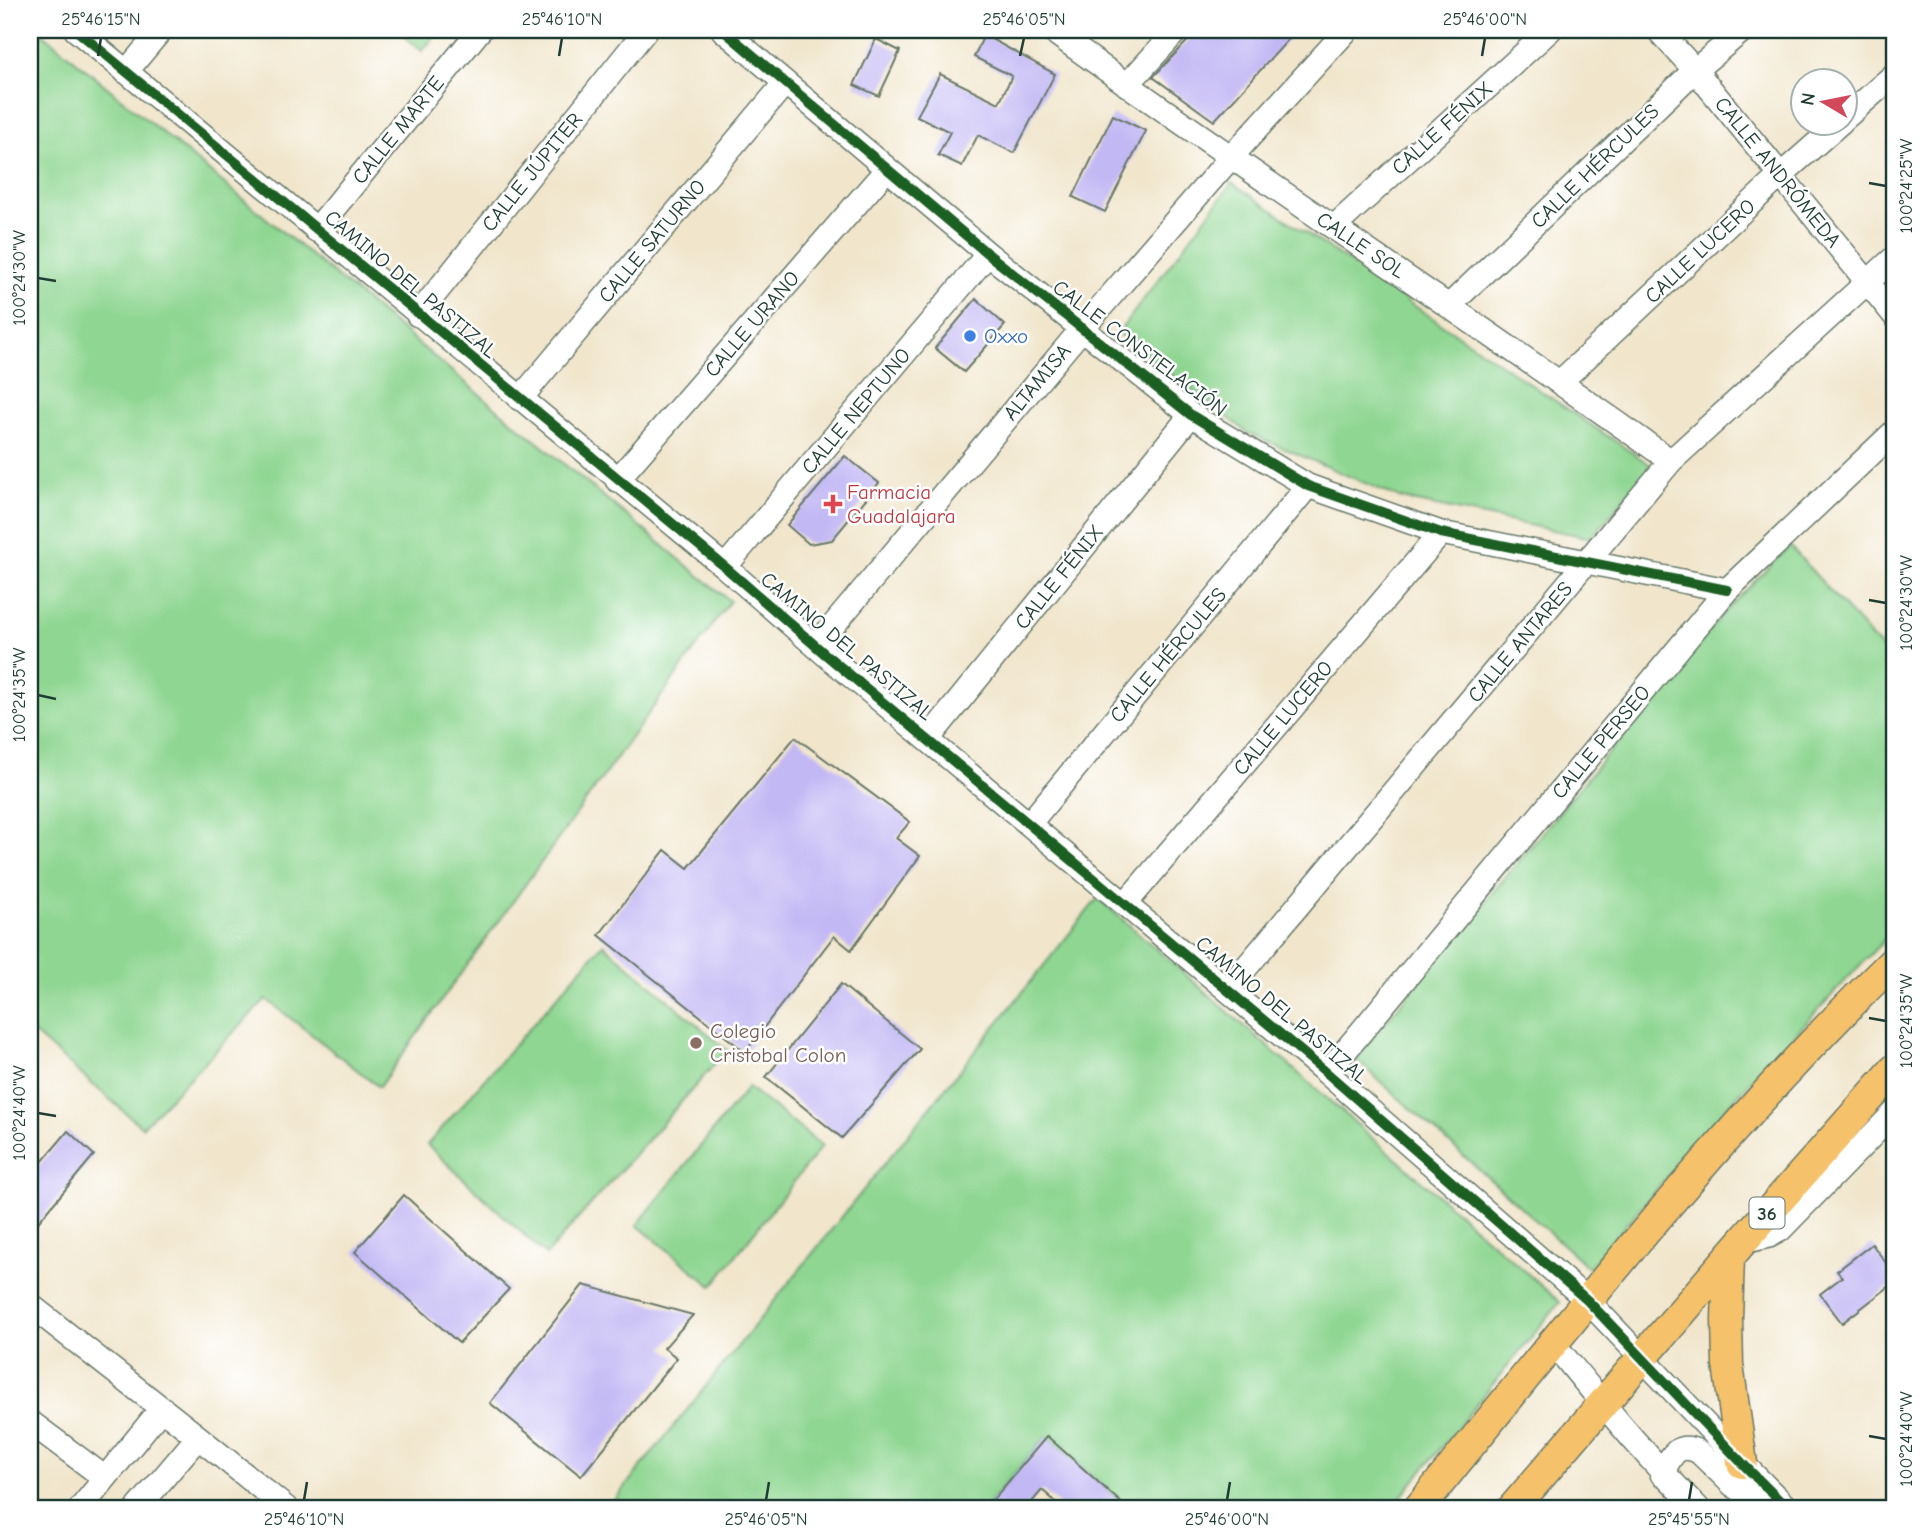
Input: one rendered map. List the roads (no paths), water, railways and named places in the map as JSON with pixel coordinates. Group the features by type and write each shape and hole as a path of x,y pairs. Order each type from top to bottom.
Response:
{"main road":[{"path":"1419,1508 1587,1300 1726,1137 1835,1019 1895,960"},
{"name":"36","path":"1513,1508 1895,1069"},
{"path":"1736,1249 1727,1319 1728,1365 1742,1463"}],"street":[{"name":"CAMINO DEL PASTIZAL","path":"76,30 725,567 1327,1073 1587,1300 1781,1503"},
{"path":"126,72 161,30"},
{"name":"CALLE MARTE","path":"316,230 480,30"},
{"name":"CALLE JÚPITER","path":"418,315 646,30"},
{"name":"CALLE CONSTELACIÓN","path":"723,30 1081,330 1191,415 1308,486 1441,533 1727,590"},
{"name":"CALLE SOL","path":"1051,30 1671,461"},
{"path":"1127,85 1177,30"},
{"name":"ALTAMISA","path":"816,646 1081,330 1231,157 1347,30"},
{"name":"CALLE FÉNIX","path":"1334,227 1550,30"},
{"name":"CALLE ANDRÓMEDA","path":"1658,30 1782,175 1895,316"},
{"name":"CALLE HÉRCULES","path":"1449,306 1695,71 1742,30"},
{"path":"1858,107 1895,74"},
{"name":"CALLE SATURNO","path":"520,399 785,83"},
{"name":"CALLE LUCERO","path":"1560,382 1825,136"},
{"name":"CALLE URANO","path":"617,480 887,169"},
{"name":"CALLE NEPTUNO","path":"725,567 988,254"},
{"name":"CALLE ANTARES","path":"1228,989 1671,461 1895,257"},
{"name":"CALLE FÉNIX","path":"928,739 1191,415"},
{"name":"CALLE PERSEO","path":"1327,1073 1727,590 1895,431"},
{"name":"CALLE HÉRCULES","path":"1029,824 1308,486"},
{"name":"CALLE LUCERO","path":"1126,903 1441,533"},
{"path":"1736,1249 1780,1230 1895,1112"},
{"path":"30,1305 286,1508"},
{"path":"1553,1343 1662,1474 1698,1508"},
{"path":"81,1508 162,1408"},
{"path":"30,1422 105,1478"},
{"path":"144,1506 198,1437"},
{"path":"1662,1474 1677,1450 1692,1449 1699,1452 1741,1490 1781,1503"}],"place":[{"name":"Oxxo","path":"970,336"},
{"name":"Farmacia Guadalajara","path":"833,504"},
{"name":"Colegio Cristobal Colon","path":"696,1043"}]}
